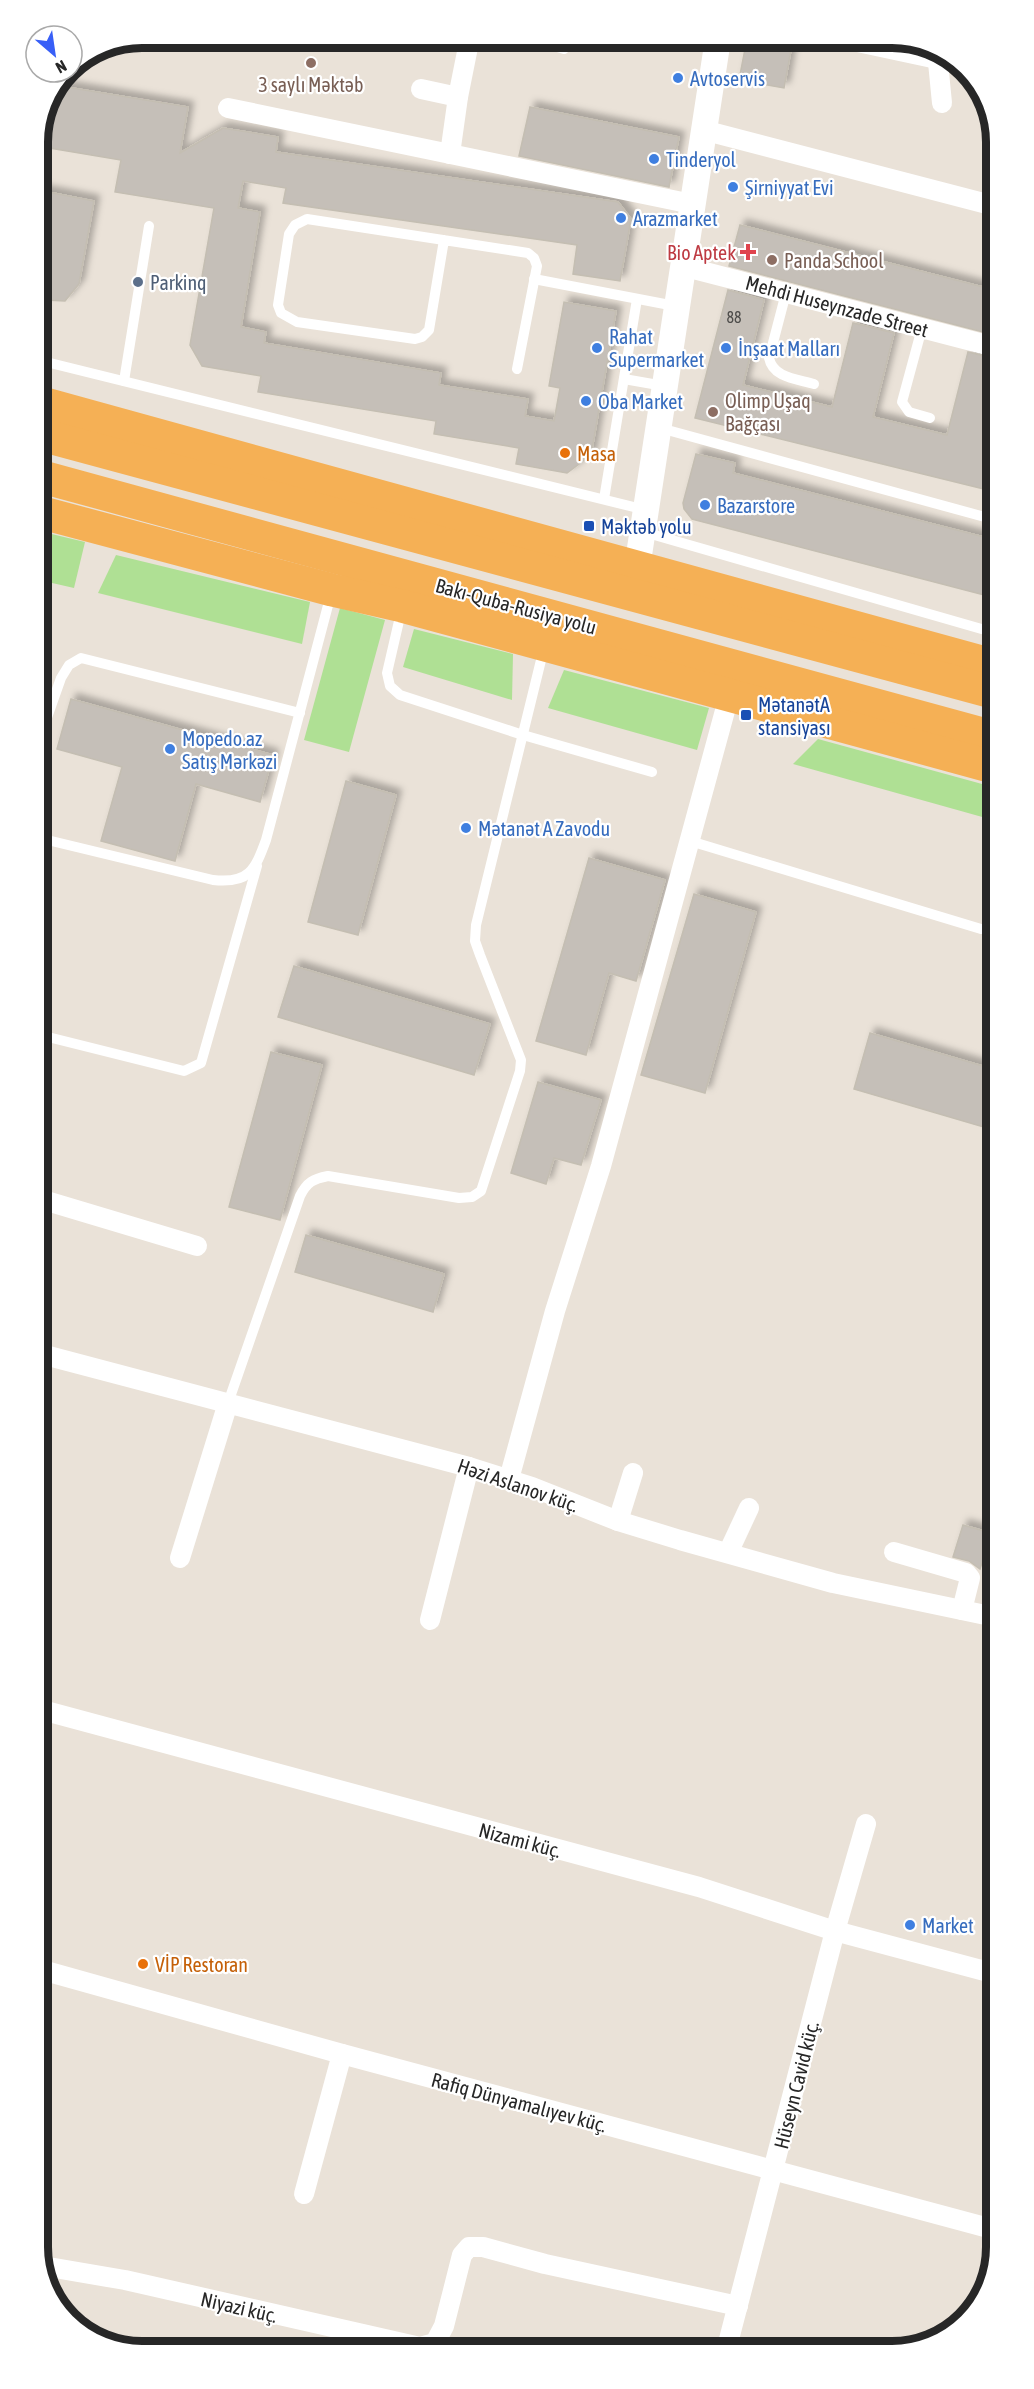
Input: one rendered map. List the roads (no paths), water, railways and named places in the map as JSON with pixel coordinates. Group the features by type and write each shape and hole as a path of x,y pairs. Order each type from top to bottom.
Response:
{"highway":[{"path":"48,405 986,663"},
{"path":"48,437 986,690"},
{"name":"Bakı-Quba-Rusiya yolu","path":"48,478 986,735"},
{"path":"48,501 110,531"},
{"path":"48,514 332,590 402,606 986,764"}],"street":[{"path":"450,154 468,48"},
{"path":"637,568 675,306 717,48"},
{"path":"897,48 913,51"},
{"path":"938,60 942,103"},
{"path":"421,89 458,98"},
{"path":"228,108 692,204"},
{"path":"703,130 986,204"},
{"name":"Mehdi Huseynzadе Street","path":"682,266 986,344"},
{"path":"509,1479 555,1311 601,1166 729,696"},
{"path":"48,1201 197,1245"},
{"name":"Həzi Aslanov küç.","path":"48,1356 469,1467 509,1479 618,1521 833,1583 986,1615"},
{"path":"180,1558 228,1403"},
{"path":"430,1620 469,1467"},
{"path":"618,1521 633,1473"},
{"path":"728,1553 749,1508"},
{"path":"894,1552 966,1573 970,1578 962,1610"},
{"name":"Nizami küç.","path":"48,1712 699,1887 835,1931 986,1971"},
{"name":"Hüseyn Cavid küç.","path":"729,2341 835,1931 866,1824"},
{"name":"Rafiq Dünyamalıyev küç.","path":"48,1972 342,2054 986,2227"},
{"path":"304,2194 342,2054"},
{"name":"Niyazi küç.","path":"439,2341 462,2255 469,2247 483,2247 545,2264 738,2306"},
{"name":"Niyazi küç.","path":"51,2267 125,2280 387,2341"}],"lane":[{"path":"444,240 429,330 422,337 415,339 297,322 280,313 278,305 289,234 295,225 307,219 444,240 528,253 534,258 537,266 517,369"},
{"path":"124,381 149,226"},
{"path":"534,279 675,306"},
{"path":"786,293 769,358 770,365 780,374 814,384"},
{"path":"604,499 637,299"},
{"path":"922,328 902,402 909,412 930,418"},
{"path":"48,362 604,499 644,520 986,630"},
{"path":"624,379 664,386"},
{"path":"659,428 986,517"},
{"path":"48,1037 184,1071 201,1063 266,840 332,590"},
{"path":"402,606 387,673 390,686 400,695 523,735 652,772"},
{"path":"228,1403 306,1184 314,1179 328,1176 459,1198 472,1197 481,1191 520,1071 521,1060 478,948 476,925 545,645"},
{"path":"48,715 61,678 69,664 81,658 300,713"},
{"path":"48,840 228,882 245,876 257,866"},
{"path":"690,841 981,929"}],"place":[{"name":"3 saylı Məktəb","path":"311,63"},
{"name":"Avtoservis","path":"678,78"},
{"name":"Tinderyol","path":"654,159"},
{"name":"Şirniyyat Evi","path":"733,187"},
{"name":"Arazmarket","path":"621,218"},
{"name":"Bio Aptek","path":"748,252"},
{"name":"Panda School","path":"772,260"},
{"name":"Parkinq","path":"138,282"},
{"name":"Rahat Supermarket","path":"597,348"},
{"name":"İnşaat Malları","path":"726,348"},
{"name":"Oba Market","path":"586,401"},
{"name":"Olimp Uşaq Bağçası","path":"713,412"},
{"name":"Masa","path":"565,453"},
{"name":"Bazarstore","path":"705,505"},
{"name":"Məktəb yolu","path":"589,526"},
{"name":"MətanətA stansiyası","path":"746,715"},
{"name":"Mopedo.az Satış Mərkəzi","path":"170,749"},
{"name":"Mətanət A Zavodu","path":"466,828"},
{"name":"Market","path":"910,1925"},
{"name":"VİP Restoran","path":"143,1964"}]}
